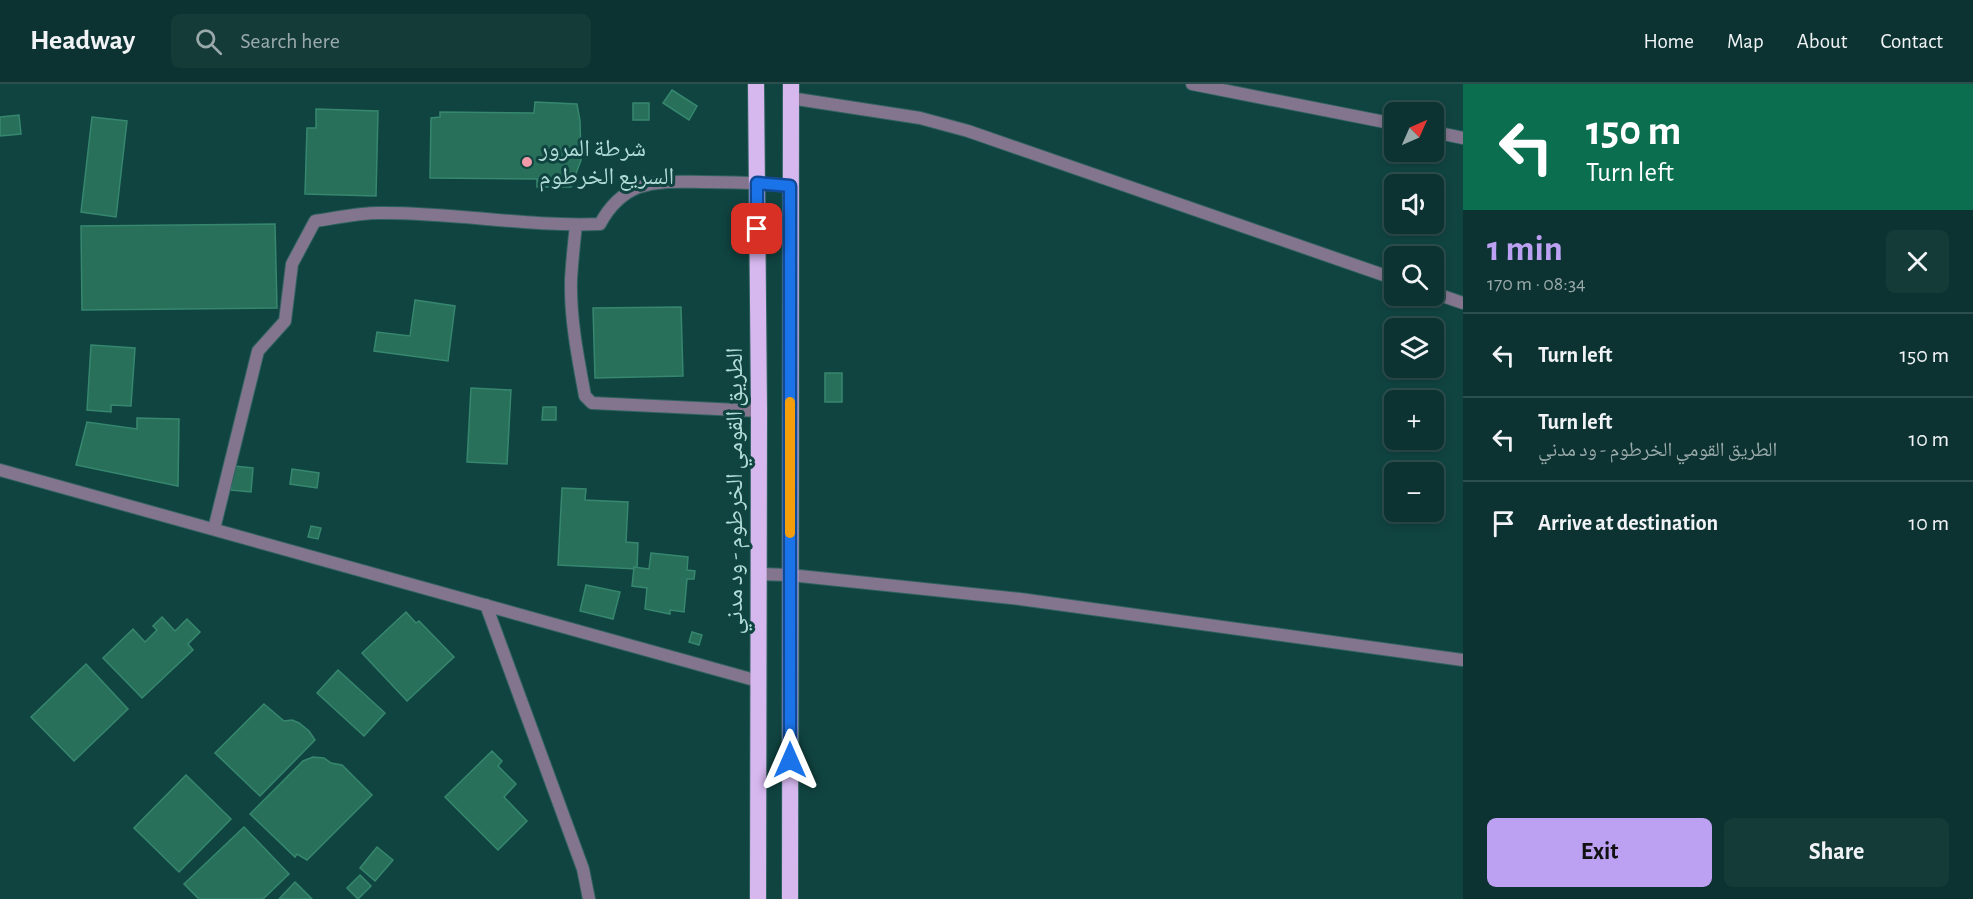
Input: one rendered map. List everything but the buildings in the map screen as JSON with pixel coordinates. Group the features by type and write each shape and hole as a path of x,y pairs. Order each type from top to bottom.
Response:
{"highway":[{"name":"الطريق القومي الخرطوم - ود مدني","path":"756,84 759,411 758,899"},
{"path":"790,899 791,91"}],"street":[{"path":"1192,84 1384,122"},
{"path":"791,91 920,118 968,131 1384,275"},
{"path":"1444,134 1463,138"},
{"path":"214,529 258,351 285,321 292,264 315,221 376,213 445,215 576,225 600,224 610,206 637,188 653,183 670,181 790,186"},
{"path":"576,225 572,290 579,362 585,396 588,400 592,403 759,411"},
{"path":"1444,296 1463,303"},
{"path":"0,470 758,681"},
{"path":"758,574 790,575 1020,599 1463,660"},
{"path":"486,604 583,868 589,899"}],"slow traffic":[{"path":"790,402 790,533"}],"place":[{"name":"شرطة المرور السريع الخرطوم","path":"527,162"}],"route":[{"path":"757,229 757,183 790,186 790,760"}]}
